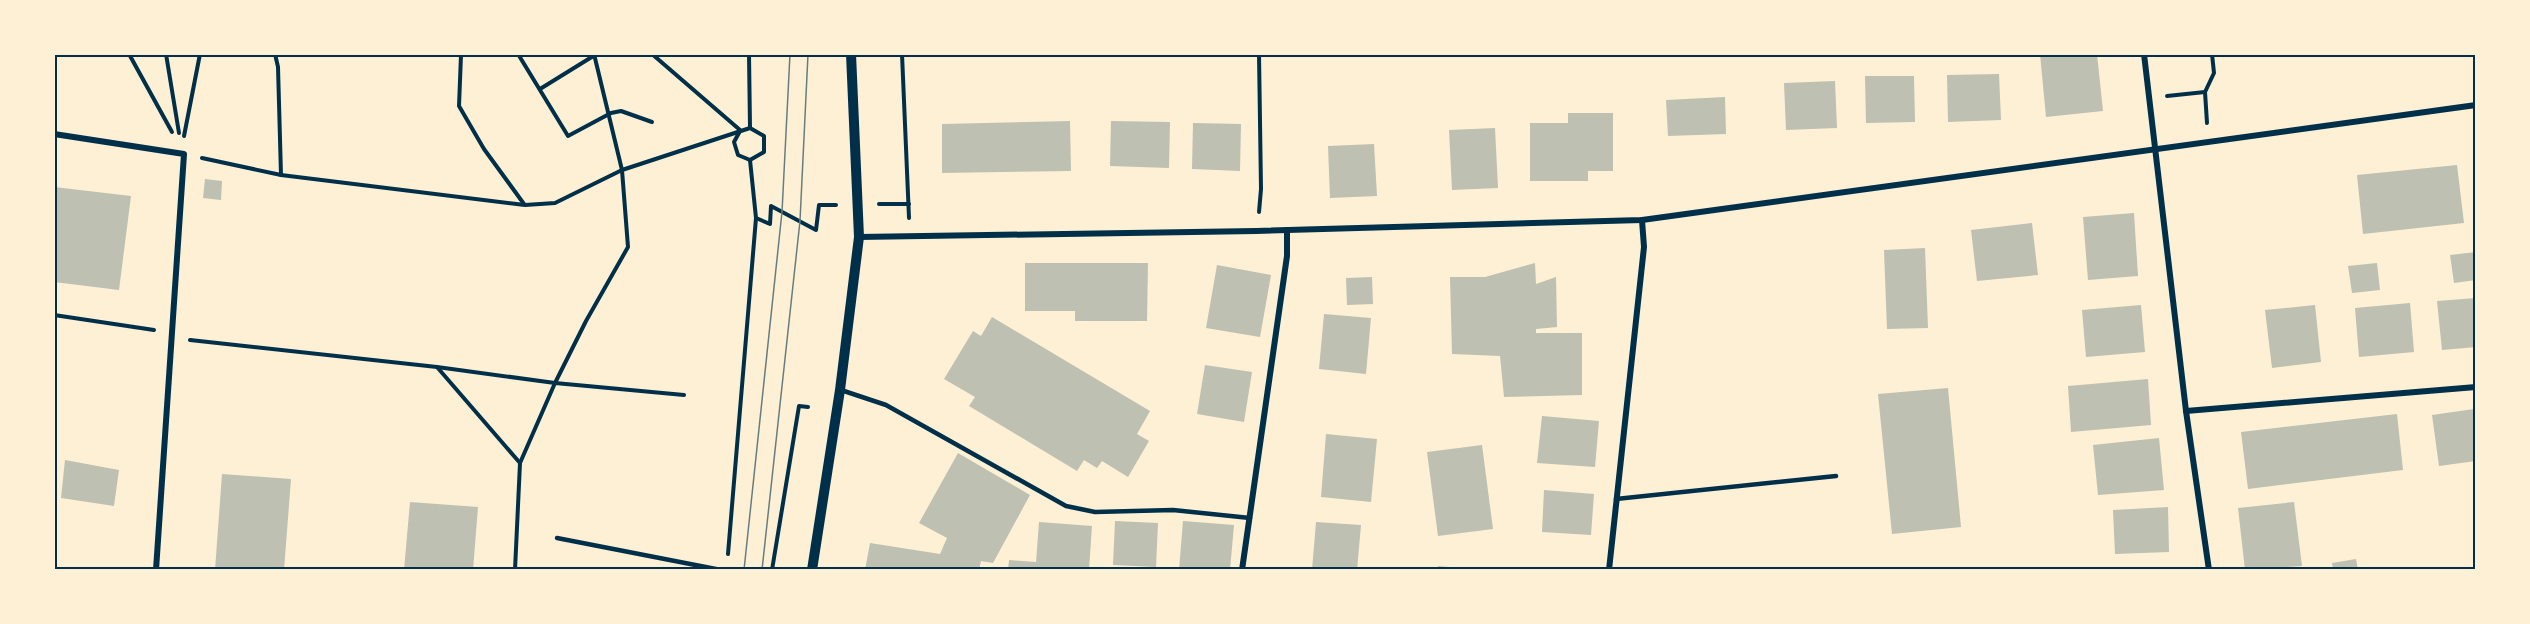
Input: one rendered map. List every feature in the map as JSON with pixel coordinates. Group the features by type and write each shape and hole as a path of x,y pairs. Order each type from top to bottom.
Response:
{"street":[{"path":"812,570 840,390 859,237 851,54"},
{"path":"2144,54 2186,411 2209,570"},
{"path":"859,237 1287,231 1642,220 2476,105"},
{"path":"54,134 183,151 156,570"},
{"path":"1609,570 1644,247 1642,220"},
{"path":"1242,570 1287,256 1287,231"},
{"path":"2186,411 2476,387"}],"lane":[{"path":"840,390 886,405 1066,506 1095,512 1173,510 1250,518"},
{"path":"1616,499 1836,476"},
{"path":"557,538 721,570"}],"path":[{"path":"129,54 183,151 280,175 525,205 555,202 622,170 750,128 764,136 764,152 750,160"},
{"path":"166,54 183,151"},
{"path":"183,151 200,54"},
{"path":"275,54 278,67 280,175"},
{"path":"464,54 461,55 459,106 484,149 525,205"},
{"path":"518,54 568,136 611,113 621,111 652,122"},
{"path":"652,54 741,131"},
{"path":"749,54 750,128"},
{"path":"756,218 770,224 771,206 816,230 819,206 909,204 902,54"},
{"path":"1257,231 1261,189 1259,54"},
{"path":"2208,142 2205,92 2214,73 2212,54"},
{"path":"515,570 520,464 555,383 586,321 628,247 622,170 611,113 595,55 540,89"},
{"path":"2148,98 2205,92"},
{"path":"741,131 734,142 738,154 750,160"},
{"path":"728,558 756,218 750,160"},
{"path":"54,315 170,333 191,341 437,367 555,383 684,395"},
{"path":"437,367 503,440 520,464"},
{"path":"772,570 799,406 808,407"}],"building":[{"path":"2040,54 2097,54 2103,111 2046,117"},
{"path":"1999,74 2001,120 1948,122 1947,75"},
{"path":"1865,76 1914,76 1915,122 1866,123"},
{"path":"1835,81 1837,128 1786,130 1784,83"},
{"path":"1725,97 1726,134 1668,136 1666,100"},
{"path":"1568,113 1613,113 1613,171 1588,171 1588,181 1530,181 1530,123 1568,123"},
{"path":"1070,121 1071,171 942,173 942,124"},
{"path":"1111,121 1170,122 1169,168 1110,166"},
{"path":"1193,123 1241,124 1240,171 1192,169"},
{"path":"1495,128 1498,188 1452,190 1449,130"},
{"path":"1374,144 1377,196 1330,198 1328,146"},
{"path":"2457,165 2464,223 2363,234 2357,175"},
{"path":"205,179 222,181 221,200 203,198"},
{"path":"54,187 131,196 119,290 54,282"},
{"path":"2134,213 2138,276 2088,280 2083,217"},
{"path":"2032,223 2038,275 1977,281 1971,230"},
{"path":"1925,248 1928,328 1887,329 1884,250"},
{"path":"2476,252 2476,280 2454,283 2450,255"},
{"path":"1025,263 1148,263 1147,321 1075,321 1075,311 1025,311"},
{"path":"1535,263 1536,284 1556,277 1557,327 1536,329 1536,333 1582,333 1582,395 1504,397 1500,356 1452,354 1450,277 1485,277"},
{"path":"2377,263 2380,290 2352,293 2348,266"},
{"path":"1217,265 1271,275 1260,337 1206,328"},
{"path":"1372,277 1373,304 1347,305 1346,278"},
{"path":"2476,298 2476,347 2442,350 2437,301"},
{"path":"2410,303 2414,352 2359,357 2355,308"},
{"path":"2141,305 2145,352 2086,357 2082,310"},
{"path":"2315,305 2321,362 2272,368 2265,310"},
{"path":"1324,314 1371,318 1366,374 1319,369"},
{"path":"992,317 1150,411 1137,434 1149,441 1128,477 1102,461 1097,468 1084,460 1077,471 969,406 975,397 944,379 973,331 981,336"},
{"path":"1205,365 1252,372 1244,422 1197,414"},
{"path":"2148,379 2151,425 2071,432 2068,386"},
{"path":"1948,388 1961,527 1892,534 1878,394"},
{"path":"2474,409 2476,461 2439,466 2432,415"},
{"path":"2397,414 2403,470 2248,489 2241,432"},
{"path":"1542,416 1599,421 1595,467 1537,463"},
{"path":"1326,434 1377,439 1371,502 1321,497"},
{"path":"2159,438 2164,490 2098,495 2093,445"},
{"path":"1482,445 1493,529 1438,536 1427,452"},
{"path":"958,453 1030,495 993,563 981,561 979,570 865,570 870,543 940,554 947,538 919,523"},
{"path":"65,460 119,470 114,506 61,498"},
{"path":"222,474 291,479 284,570 215,570"},
{"path":"1544,490 1594,494 1591,535 1542,532"},
{"path":"410,502 478,507 473,570 404,570"},
{"path":"2294,502 2302,566 2245,570 2238,508"},
{"path":"2168,507 2169,552 2115,554 2113,510"},
{"path":"1115,521 1158,523 1156,567 1113,565"},
{"path":"1183,521 1234,525 1230,570 1179,570"},
{"path":"1039,522 1092,526 1089,570 1008,570 1009,560 1036,562"},
{"path":"1316,522 1361,525 1357,570 1312,570"},
{"path":"2356,559 2358,570 2333,570 2332,563"},
{"path":"1438,566 1461,568 1461,570 1438,570"}],"tram line":[{"path":"744,570 782,212 790,54"},
{"path":"762,570 800,221 808,54"}]}
